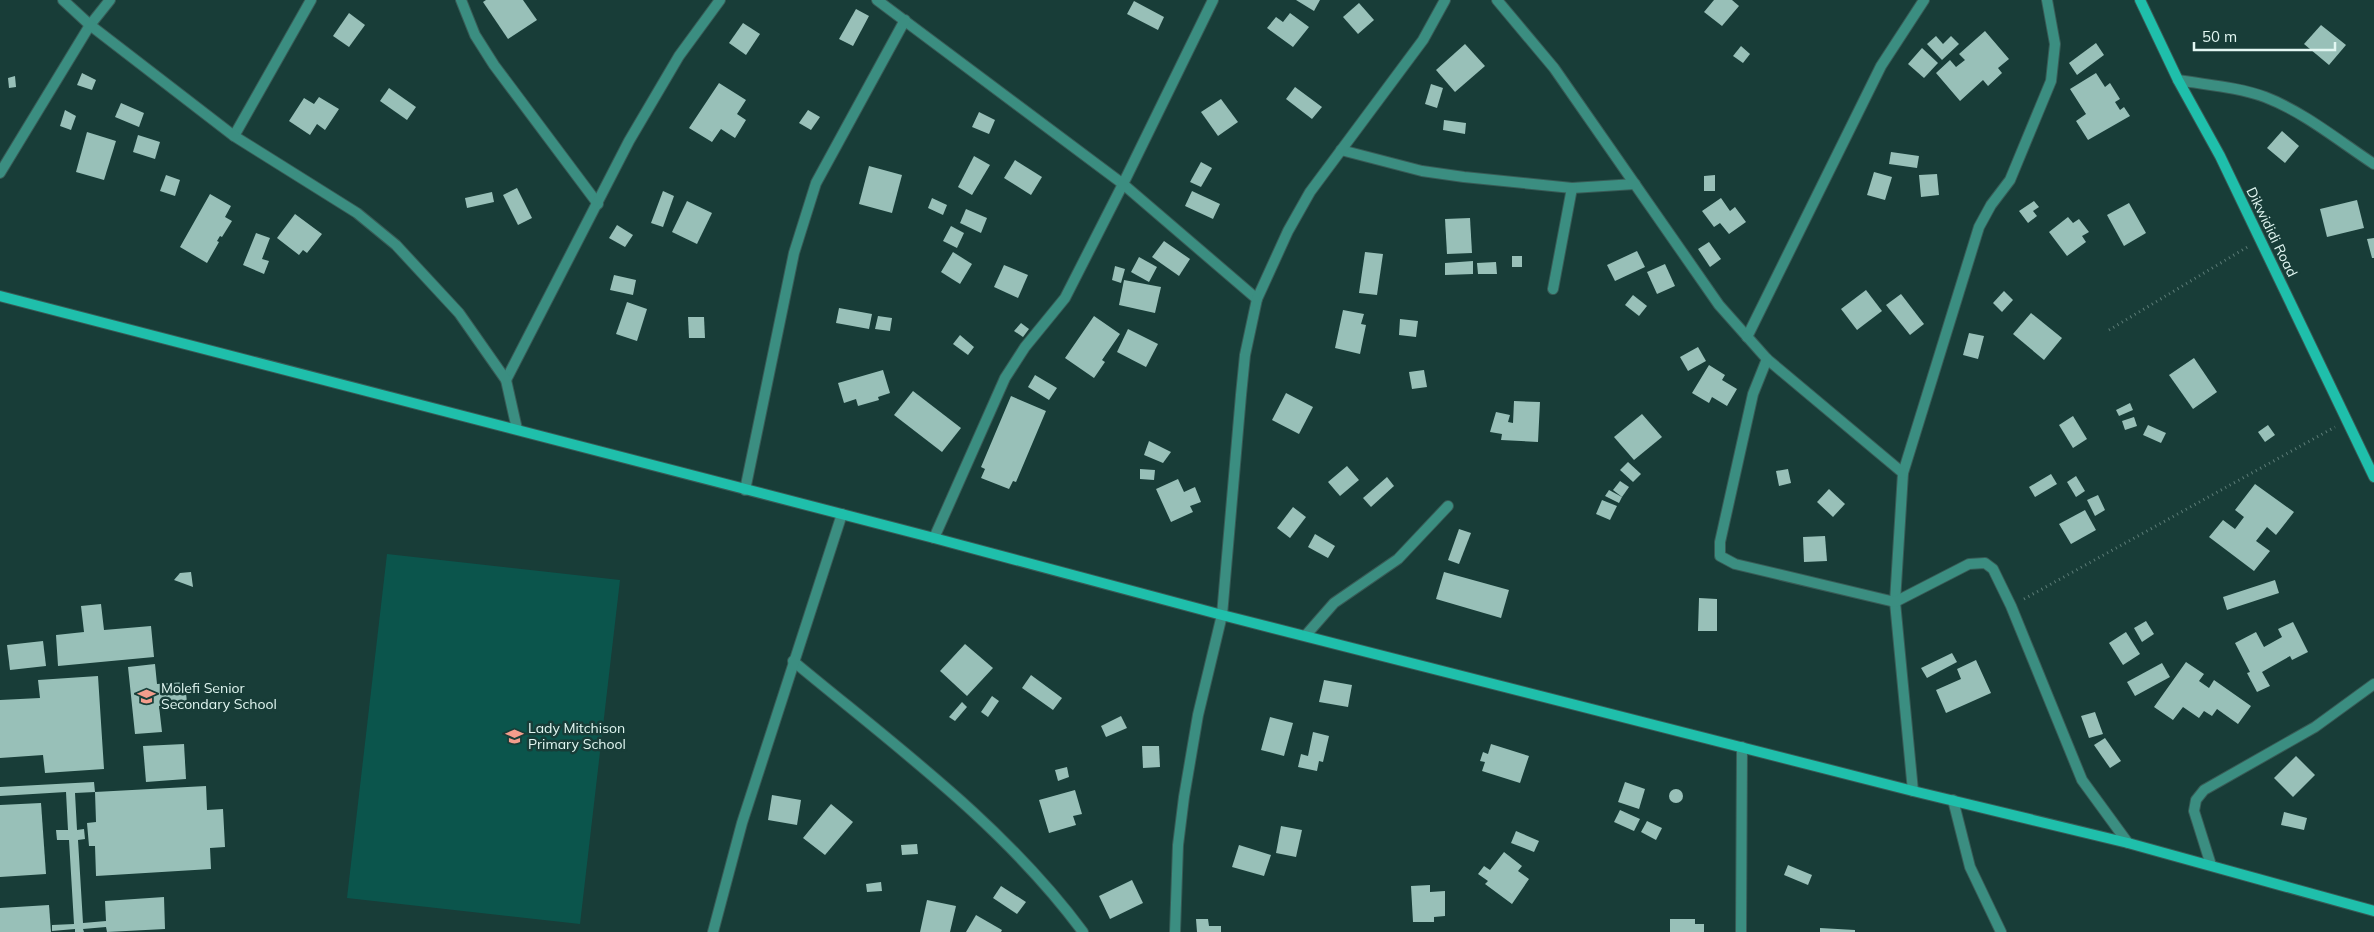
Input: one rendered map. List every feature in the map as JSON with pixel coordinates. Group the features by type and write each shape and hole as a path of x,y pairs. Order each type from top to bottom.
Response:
{"main road":[{"name":"Dikwididi Road","path":"2140,0 2178,80 2220,156 2374,477"},
{"path":"0,296 517,429 1222,615 1913,791 2128,843 2374,911"}],"street":[{"path":"63,0 90,25 234,136 357,213 396,245 459,313 506,380 517,429"},
{"path":"0,173 90,25 110,0"},
{"path":"234,136 311,0"},
{"path":"461,0 475,35 494,65 598,204"},
{"path":"506,380 653,97 679,56 720,0"},
{"path":"877,0 1123,184 1257,299"},
{"path":"934,538 1005,378 1024,347 1065,298 1214,0"},
{"path":"1175,932 1178,844 1184,797 1198,715 1222,615 1243,379 1257,299 1299,210 1423,40 1445,0"},
{"path":"1497,0 1554,68 1719,305 1767,359 1903,473"},
{"path":"1747,336 1881,66 1924,0"},
{"path":"1913,791 1895,602 1903,473 1980,227 1991,205 2010,180 2051,81 2054,44 2047,0"},
{"path":"745,490 794,253 816,183 905,20"},
{"path":"2178,80 2248,92 2266,98 2291,110 2374,164"},
{"path":"1341,150 1440,174 1572,188 1635,184"},
{"path":"1553,289 1572,188"},
{"path":"1767,359 1753,394 1720,542 1720,556 1735,564 1895,602 1969,564 1985,563 1993,569 2011,606 2082,780 2128,843"},
{"path":"1306,635 1334,603 1398,558 1448,506"},
{"path":"713,932 742,823 842,514"},
{"path":"793,661 973,812 1006,844 1083,932"},
{"path":"2212,865 2194,811 2196,800 2204,790 2315,726 2374,684"},
{"path":"1742,747 1742,932"},
{"path":"1953,800 1970,867 2001,932"}],"path":[{"path":"2109,330 2260,239"},
{"path":"2011,606 2347,420"}],"green space":[{"path":"387,554 620,580 580,924 347,898"}],"building":[{"path":"486,0 523,0 537,20 508,39 483,2"},
{"path":"1296,0 1320,0 1314,11"},
{"path":"1714,0 1732,0 1739,6 1722,26 1704,12"},
{"path":"1134,1 1164,17 1158,30 1127,14"},
{"path":"1359,3 1374,20 1358,34 1343,17"},
{"path":"856,9 869,16 853,46 839,39"},
{"path":"349,13 365,25 349,47 333,36"},
{"path":"1290,13 1309,27 1293,47 1267,28 1276,17 1283,22"},
{"path":"743,23 760,34 746,55 729,43"},
{"path":"2321,25 2346,45 2329,65 2304,44"},
{"path":"1985,31 2009,59 1998,68 2002,73 1988,86 1983,80 1960,101 1936,73 1950,60 1956,67 1965,60 1959,54"},
{"path":"1936,36 1943,44 1951,36 1959,44 1942,60 1927,44"},
{"path":"2096,43 2104,55 2077,75 2069,63"},
{"path":"1465,44 1485,66 1455,92 1436,70"},
{"path":"1741,46 1750,54 1743,63 1733,56"},
{"path":"1922,48 1938,63 1924,78 1908,64"},
{"path":"82,73 96,80 92,90 77,85"},
{"path":"2096,73 2105,87 2110,83 2120,99 2115,102 2120,110 2124,107 2130,116 2088,140 2076,121 2086,114 2070,89"},
{"path":"15,76 16,87 9,88 8,78"},
{"path":"719,83 746,100 737,114 746,120 735,138 721,129 712,142 689,128"},
{"path":"1431,84 1443,88 1437,108 1425,104"},
{"path":"1295,87 1322,107 1312,119 1286,99"},
{"path":"389,88 416,107 407,120 380,101"},
{"path":"319,97 339,109 325,130 317,124 310,135 289,121 304,98 314,104"},
{"path":"1221,99 1238,122 1218,136 1201,112"},
{"path":"121,103 144,113 139,127 115,117"},
{"path":"65,110 76,116 71,130 60,126"},
{"path":"808,110 820,117 811,130 799,123"},
{"path":"979,112 995,120 989,134 972,127"},
{"path":"1444,120 1466,123 1465,134 1443,130"},
{"path":"2282,131 2299,146 2285,163 2267,148"},
{"path":"87,132 116,141 104,180 76,172"},
{"path":"138,135 160,142 155,159 133,152"},
{"path":"1891,152 1919,156 1917,168 1889,164"},
{"path":"974,156 990,165 972,195 958,187"},
{"path":"1015,160 1042,177 1031,195 1004,178"},
{"path":"1201,162 1212,168 1201,187 1190,182"},
{"path":"869,166 902,175 892,213 859,204"},
{"path":"1874,172 1892,177 1885,200 1867,195"},
{"path":"1937,174 1939,195 1921,197 1919,175"},
{"path":"166,175 180,180 175,196 160,191"},
{"path":"1715,175 1715,191 1704,191 1704,176"},
{"path":"517,188 532,218 518,225 503,195"},
{"path":"663,191 674,196 663,227 651,223"},
{"path":"1192,191 1220,204 1213,219 1185,206"},
{"path":"492,192 494,202 467,208 465,198"},
{"path":"210,194 231,206 225,217 232,221 222,237 220,236 217,241 219,242 207,263 180,247"},
{"path":"932,198 947,205 943,215 928,208"},
{"path":"1721,198 1730,211 1735,207 1746,222 1729,234 1720,223 1714,227 1702,211"},
{"path":"2357,200 2364,228 2327,237 2320,209"},
{"path":"687,201 712,213 697,244 672,232"},
{"path":"2034,201 2039,207 2033,211 2037,216 2028,223 2019,211"},
{"path":"2129,203 2146,233 2124,246 2107,215"},
{"path":"966,209 987,218 981,233 960,223"},
{"path":"295,214 322,234 307,253 303,250 299,255 277,238"},
{"path":"2068,217 2073,223 2079,219 2089,232 2082,236 2086,242 2067,256 2049,232"},
{"path":"1470,218 1472,253 1447,254 1445,219"},
{"path":"617,225 633,235 625,247 609,238"},
{"path":"951,226 964,233 957,248 943,241"},
{"path":"256,233 270,238 262,259 269,261 264,274 243,265"},
{"path":"2374,238 2374,258 2372,258 2367,239"},
{"path":"1164,241 1190,259 1179,276 1152,257"},
{"path":"1709,242 1721,259 1710,267 1698,249"},
{"path":"1637,251 1645,267 1615,281 1607,265"},
{"path":"953,252 972,264 960,284 941,272"},
{"path":"1365,252 1383,254 1377,295 1359,293"},
{"path":"1512,256 1522,256 1522,267 1512,267"},
{"path":"1139,257 1157,267 1149,282 1131,272"},
{"path":"1473,261 1473,274 1445,275 1445,263"},
{"path":"1496,262 1497,274 1478,274 1477,263"},
{"path":"1665,264 1675,286 1657,294 1647,272"},
{"path":"1004,265 1028,275 1018,298 994,287"},
{"path":"1115,266 1125,269 1121,283 1112,280"},
{"path":"614,275 636,280 633,295 610,290"},
{"path":"1124,280 1161,287 1155,313 1119,305"},
{"path":"1866,290 1882,311 1857,330 1841,309"},
{"path":"2004,291 2013,300 2002,312 1993,303"},
{"path":"1901,294 1924,324 1910,335 1886,305"},
{"path":"1633,295 1647,306 1639,316 1625,305"},
{"path":"627,302 647,309 637,341 616,334"},
{"path":"839,308 872,314 869,329 836,323"},
{"path":"1343,310 1364,314 1361,324 1366,325 1360,354 1335,348"},
{"path":"2031,313 2062,338 2044,360 2013,334"},
{"path":"878,316 892,318 890,331 875,329"},
{"path":"1094,316 1120,334 1102,360 1105,362 1094,378 1065,358"},
{"path":"688,317 704,317 705,338 689,338"},
{"path":"1400,319 1418,321 1416,337 1399,335"},
{"path":"1021,323 1029,329 1023,337 1014,331"},
{"path":"1128,329 1158,344 1146,367 1117,352"},
{"path":"1969,333 1984,336 1978,359 1963,355"},
{"path":"960,335 974,347 968,355 953,344"},
{"path":"1698,347 1706,361 1688,371 1680,357"},
{"path":"2194,358 2217,392 2193,409 2169,375"},
{"path":"1709,365 1725,375 1722,380 1737,389 1727,406 1712,397 1709,403 1692,393"},
{"path":"883,370 890,393 878,397 879,400 858,406 856,399 844,403 838,383"},
{"path":"1424,370 1427,387 1412,389 1409,372"},
{"path":"1035,375 1057,388 1049,400 1028,387"},
{"path":"913,391 961,428 942,452 894,415"},
{"path":"1286,393 1313,407 1299,434 1272,420"},
{"path":"1011,396 1046,411 1016,482 1013,481 1009,489 981,478 985,469 981,467"},
{"path":"1514,401 1540,402 1538,442 1501,440 1502,434 1490,432 1496,412 1510,415 1508,422 1513,423"},
{"path":"2130,403 2133,410 2119,416 2116,410"},
{"path":"1642,414 1662,437 1634,460 1614,437"},
{"path":"2073,416 2087,439 2073,448 2059,425"},
{"path":"2134,417 2137,426 2125,430 2122,421"},
{"path":"2148,425 2166,433 2161,443 2143,435"},
{"path":"2268,425 2275,435 2265,442 2258,432"},
{"path":"1149,441 1171,452 1163,463 1144,455"},
{"path":"1628,462 1641,474 1633,482 1620,470"},
{"path":"1347,466 1359,480 1340,496 1328,482"},
{"path":"1140,469 1155,470 1154,480 1140,479"},
{"path":"1788,469 1791,483 1779,486 1776,471"},
{"path":"2051,474 2057,484 2035,497 2029,487"},
{"path":"2076,476 2085,491 2076,497 2067,482"},
{"path":"1387,477 1394,486 1371,507 1363,498"},
{"path":"1178,479 1184,492 1195,487 1201,502 1190,506 1193,512 1171,522 1156,489"},
{"path":"1620,481 1629,487 1622,497 1613,490"},
{"path":"2255,484 2294,512 2276,535 2267,527 2256,541 2270,551 2254,571 2209,537 2223,520 2235,529 2244,517 2235,510"},
{"path":"1829,489 1845,504 1833,517 1817,502"},
{"path":"1609,490 1622,497 1619,503 1605,496"},
{"path":"2098,495 2105,510 2095,516 2087,500"},
{"path":"1602,500 1617,506 1610,520 1596,514"},
{"path":"1293,507 1306,517 1290,538 1277,528"},
{"path":"2085,510 2096,530 2071,544 2059,524"},
{"path":"1459,529 1471,533 1459,564 1448,560"},
{"path":"1315,534 1335,546 1328,558 1308,547"},
{"path":"1825,536 1827,561 1804,562 1803,537"},
{"path":"191,572 193,587 174,580 180,573"},
{"path":"1444,572 1509,590 1501,618 1436,599"},
{"path":"2275,580 2279,593 2227,610 2223,597"},
{"path":"1699,598 1717,599 1717,631 1698,631"},
{"path":"101,604 104,630 151,626 154,657 58,666 56,635 84,632 81,606"},
{"path":"2146,621 2154,634 2142,642 2134,628"},
{"path":"2293,622 2308,652 2292,660 2290,656 2262,672 2270,686 2257,692 2247,673 2250,672 2235,643 2256,632 2264,647 2282,637 2278,629"},
{"path":"2126,632 2140,654 2123,665 2109,643"},
{"path":"43,641 46,666 10,670 7,645"},
{"path":"965,644 993,668 967,696 940,671"},
{"path":"1952,653 1957,662 1927,678 1921,668"},
{"path":"1976,660 1991,693 1946,713 1936,690 1961,679 1957,669"},
{"path":"2186,662 2204,674 2199,681 2209,688 2214,680 2251,706 2238,724 2217,709 2212,716 2204,711 2199,718 2183,707 2173,720 2154,707"},
{"path":"2162,663 2170,677 2135,696 2127,682"},
{"path":"155,664 157,684 185,682 187,703 159,706 162,732 135,734 128,667"},
{"path":"1031,675 1062,698 1053,710 1022,688"},
{"path":"98,676 104,769 45,773 43,755 0,758 0,700 40,698 38,680"},
{"path":"1324,680 1352,685 1348,707 1319,702"},
{"path":"992,696 999,701 988,717 981,712"},
{"path":"962,702 967,707 955,721 949,717"},
{"path":"2095,712 2103,734 2089,738 2081,716"},
{"path":"1121,716 1127,728 1106,737 1101,726"},
{"path":"1270,717 1293,723 1284,756 1261,750"},
{"path":"1313,732 1329,736 1323,762 1319,761 1317,771 1298,767 1301,754 1308,756"},
{"path":"2105,738 2121,761 2110,768 2094,745"},
{"path":"184,744 186,779 146,782 143,746"},
{"path":"1491,744 1529,756 1520,783 1482,771 1485,762 1480,761 1483,752 1488,754"},
{"path":"1142,746 1159,746 1160,767 1143,768"},
{"path":"2296,756 2315,775 2293,797 2274,778"},
{"path":"1067,767 1069,777 1058,781 1055,770"},
{"path":"94,782 95,792 75,793 77,830 84,829 85,839 78,840 83,923 106,921 105,901 164,897 165,929 107,932 106,927 83,929 84,932 75,932 75,929 52,931 52,925 74,924 69,840 57,840 56,830 68,830 66,792 0,796 0,787"},
{"path":"1625,782 1645,789 1639,809 1618,802"},
{"path":"206,786 207,810 223,809 225,847 210,848 211,869 96,876 95,846 89,846 87,823 96,822 95,792"},
{"path":"1673,789 1679,789 1683,796 1679,803 1673,803 1669,799 1669,793"},
{"path":"1075,790 1082,814 1073,816 1076,825 1049,833 1039,800"},
{"path":"772,795 801,800 797,825 768,820"},
{"path":"41,803 46,874 0,877 0,805"},
{"path":"831,804 853,822 825,855 803,838"},
{"path":"1620,810 1640,819 1634,831 1614,822"},
{"path":"2284,812 2307,818 2304,830 2281,825"},
{"path":"1647,821 1662,828 1656,840 1641,832"},
{"path":"1281,826 1302,830 1296,857 1276,853"},
{"path":"1516,831 1539,841 1534,852 1511,843"},
{"path":"917,844 918,854 902,855 901,845"},
{"path":"1239,845 1271,855 1264,876 1232,867"},
{"path":"1504,852 1522,866 1518,871 1529,879 1512,904 1485,884 1488,881 1478,874 1484,866 1490,870"},
{"path":"1788,865 1812,875 1808,885 1784,875"},
{"path":"1132,880 1143,903 1110,919 1099,896"},
{"path":"881,882 882,891 867,892 866,884"},
{"path":"1430,885 1430,892 1445,891 1445,916 1434,917 1434,922 1413,922 1411,886"},
{"path":"1001,886 1026,902 1017,914 993,898"},
{"path":"927,900 956,906 950,932 920,932"},
{"path":"49,905 51,932 0,932 0,908"},
{"path":"976,915 1002,930 1001,932 966,932"},
{"path":"1196,919 1208,919 1209,926 1221,926 1221,932 1197,932"},
{"path":"1670,919 1695,919 1695,924 1704,924 1704,932 1670,932"},
{"path":"1820,928 1855,930 1855,932 1820,932"}],"place":[{"name":"Molefi Senior Secondary School","path":"147,696"},
{"name":"Lady Mitchison Primary School","path":"514,736"}]}
